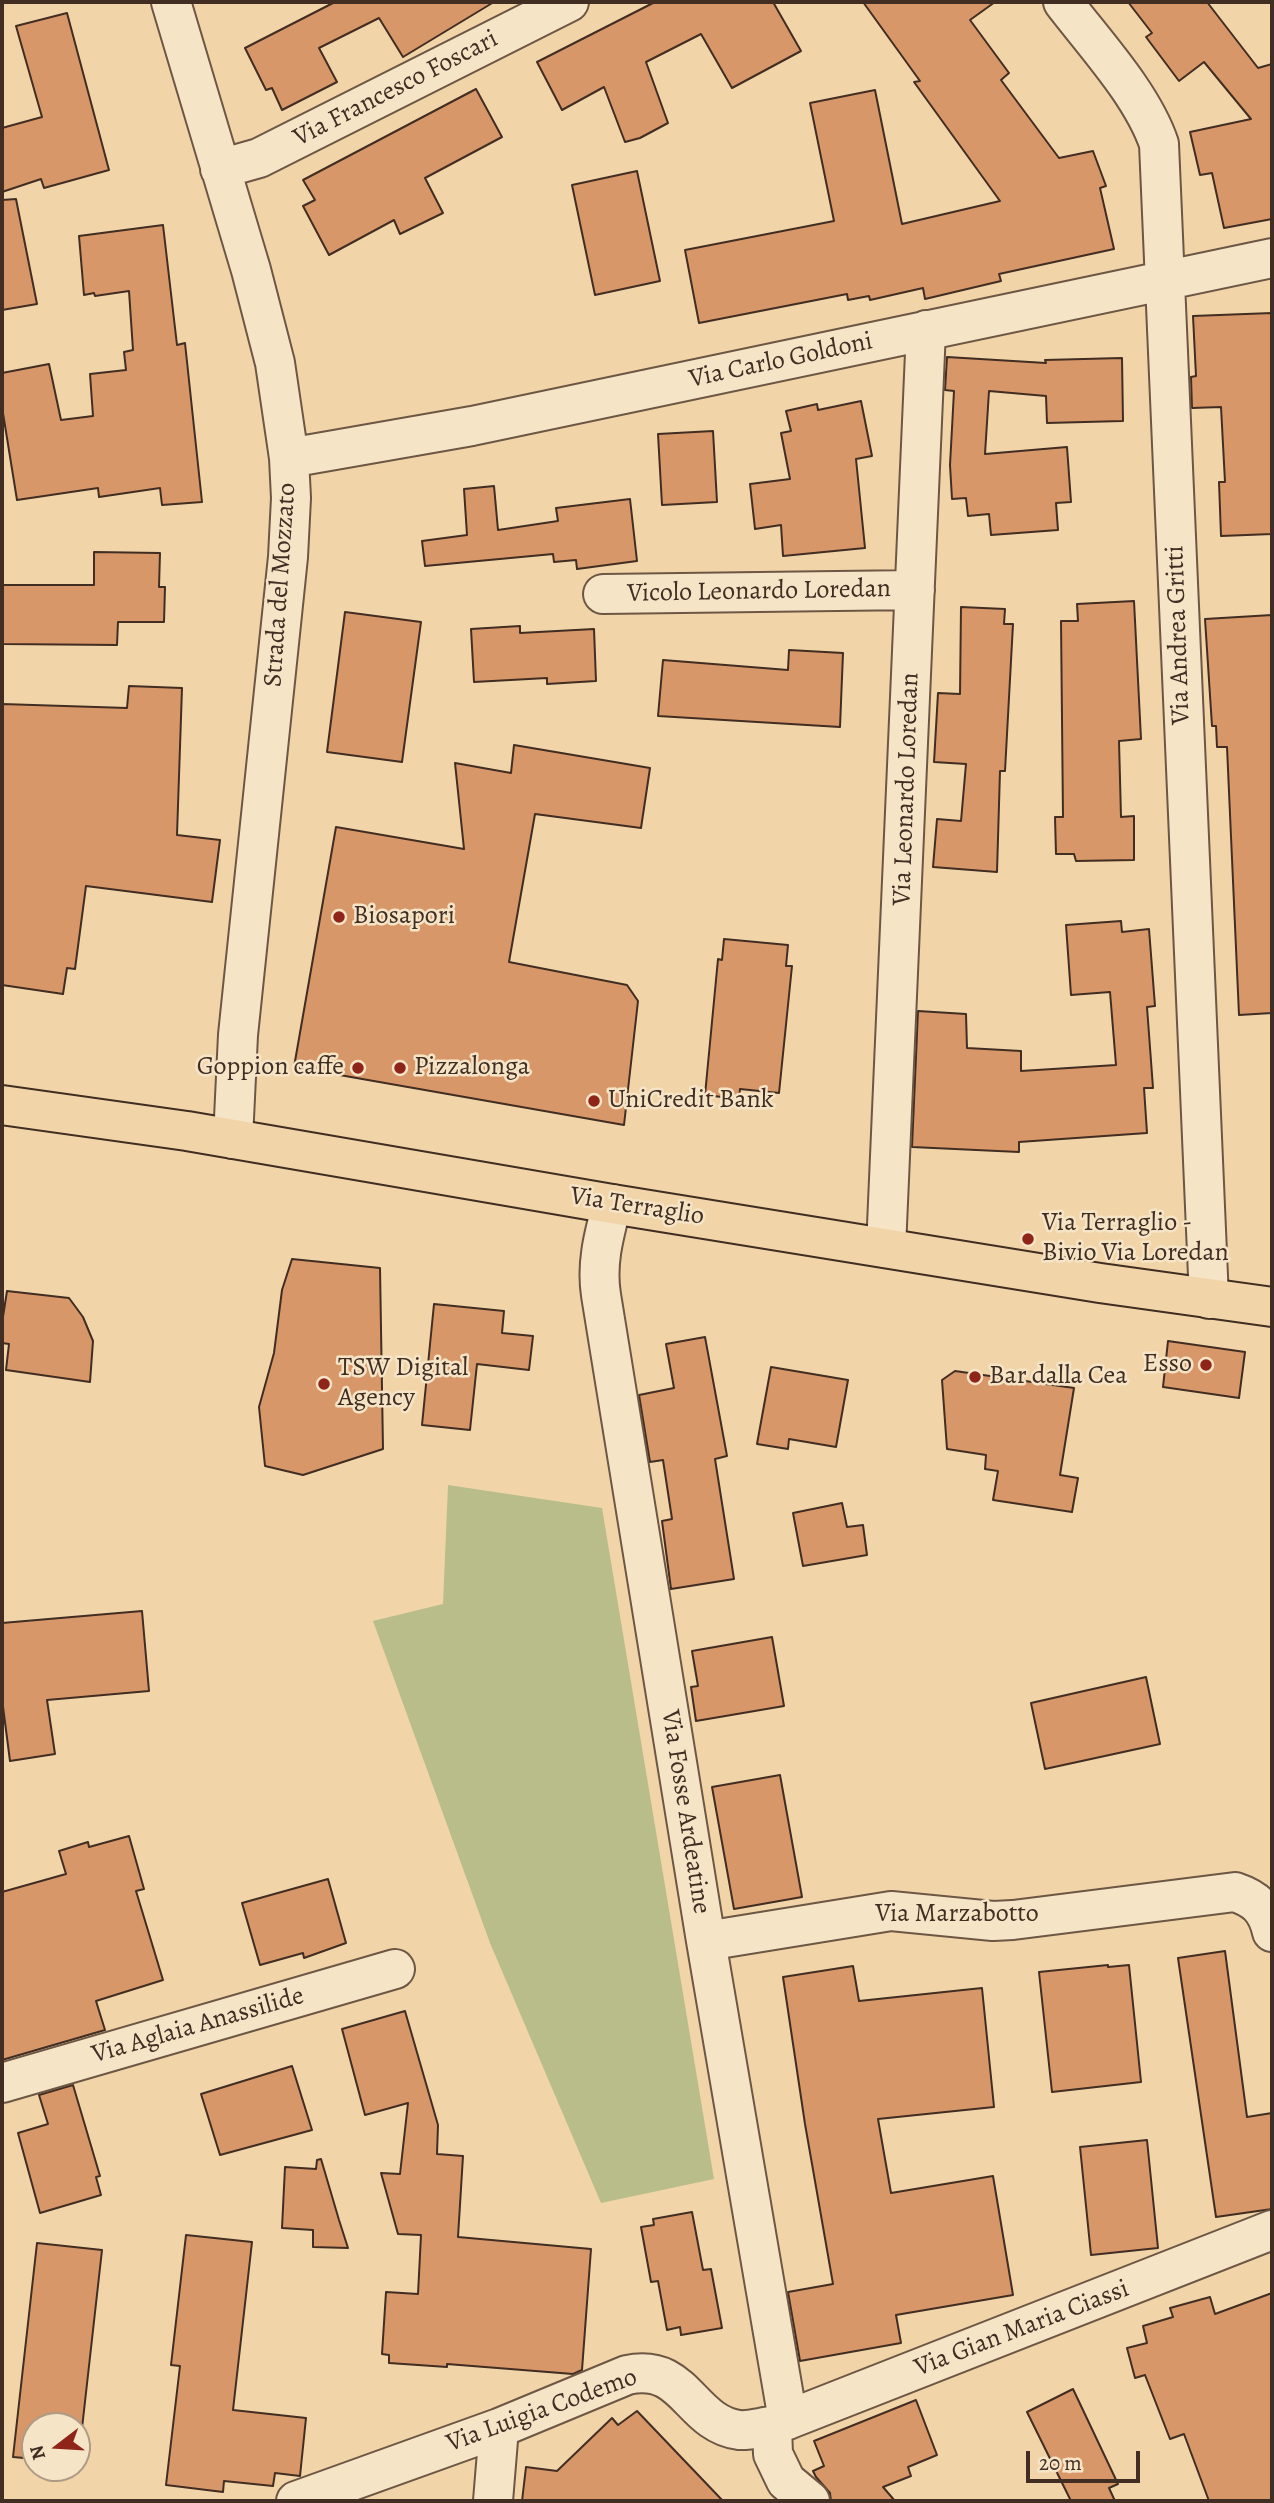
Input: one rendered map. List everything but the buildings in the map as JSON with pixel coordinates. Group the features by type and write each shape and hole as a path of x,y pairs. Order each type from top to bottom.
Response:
{"main road":[{"name":"Via Terraglio","path":"2,1105 233,1139 886,1248 1272,1307"}],"street":[{"name":"Strada del Mozzato","path":"171,2 251,270 272,352 289,458 291,498 288,557 238,1035 233,1139"},
{"name":"Via Francesco Foscari","path":"220,169 260,158 569,2"},
{"name":"Via Andrea Gritti","path":"1063,2 1140,103 1152,123 1159,144 1209,1299"},
{"name":"Via Carlo Goldoni","path":"289,458 472,426 1272,258"},
{"name":"Via Leonardo Loredan","path":"886,1248 926,330"},
{"name":"Vicolo Leonardo Loredan","path":"603,594 915,590"},
{"name":"Via Fosse Ardeatine","path":"612,1203 600,1252 598,1273 706,1941 780,2423"},
{"name":"Via Marzabotto","path":"706,1941 891,1910 993,1921 1013,1920 1235,1892 1249,1896 1261,1906 1269,1919 1272,1932"},
{"name":"Via Aglaia Anassilide","path":"2,2083 395,1969"},
{"name":"Via Gian Maria Ciassi","path":"780,2423 1272,2231"},
{"name":"Via Luigia Codemo","path":"296,2501 499,2428 626,2375 644,2371 660,2374 676,2385 712,2420 740,2430 780,2423"},
{"path":"780,2423 772,2454 786,2481 810,2501"},
{"path":"493,2501 499,2428"}],"green space":[{"path":"448,1485 602,1508 714,2179 601,2203 490,1943 373,1621 443,1604"}],"place":[{"name":"Biosapori","path":"339,917"},
{"name":"Goppion caffe","path":"358,1068"},
{"name":"Pizzalonga","path":"400,1068"},
{"name":"UniCredit Bank","path":"594,1101"},
{"name":"Via Terraglio - Bivio Via Loredan","path":"1028,1239"},
{"name":"Esso","path":"1206,1365"},
{"name":"Bar dalla Cea","path":"975,1377"},
{"name":"TSW Digital Agency","path":"324,1384"}]}
